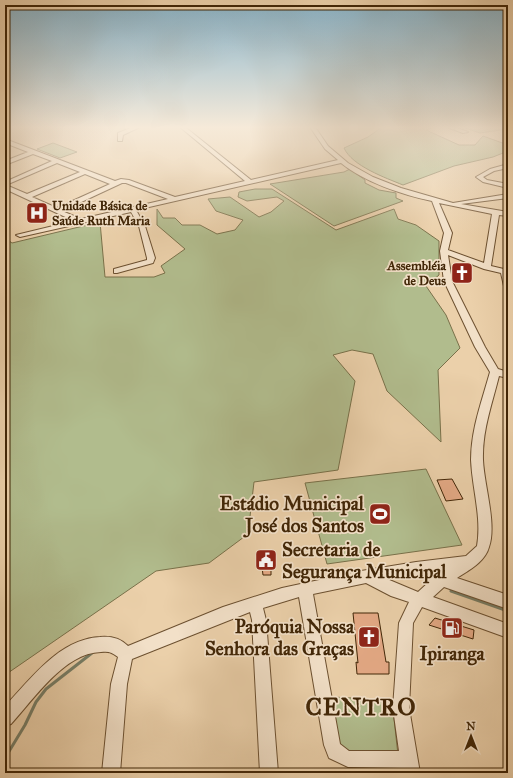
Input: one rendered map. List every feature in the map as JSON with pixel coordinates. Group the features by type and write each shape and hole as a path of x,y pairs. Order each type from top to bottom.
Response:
{"street":[{"path":"5,184 54,163"},
{"path":"61,163 114,183"},
{"path":"227,163 250,182"},
{"path":"20,235 332,163"},
{"path":"346,163 380,183 435,202 508,214"},
{"path":"508,166 492,170 479,177 486,181 508,186"},
{"path":"26,197 84,172"},
{"path":"56,211 114,183 127,181 174,199"},
{"path":"5,187 80,221"},
{"path":"446,204 508,196"},
{"path":"305,589 335,752 348,759 410,766 400,708 403,657 408,616 421,599 442,580 470,561 480,552 483,545 485,531 479,489 477,450 495,372 448,281 444,251 448,233 435,202"},
{"path":"117,271 150,261 151,258 142,226 133,210"},
{"path":"487,267 496,212"},
{"path":"444,251 487,267 507,272 508,286"},
{"path":"495,372 508,375"},
{"path":"126,654 255,603 305,589 416,568 470,561"},
{"path":"416,568 442,580 508,602"},
{"path":"368,577 396,591 508,631"},
{"path":"255,603 259,620 270,773"},
{"path":"5,718 61,660 77,649 91,644 116,645 126,654"},
{"path":"111,773 119,684 126,654"}],"green space":[{"path":"358,163 466,163 454,166 403,185"},
{"path":"350,169 365,180 365,183 379,190 396,193 396,198 403,201 334,226 270,184 344,172"},
{"path":"255,189 272,189 336,230 394,209 398,219 416,225 439,241 439,275 426,286 446,315 460,348 438,370 441,442 387,391 373,354 352,350 333,355 355,381 338,470 254,482 248,534 209,563 156,571 5,675 5,238 12,243 100,222 105,277 154,277 165,273 161,266 185,249 157,225 157,209 163,218 175,218 182,225 200,225 217,234 235,230 243,220 216,211 208,199 230,197 259,217 271,212 284,201 277,197 247,201 238,197 239,192"},
{"name":"Estádio Municipal José dos Santos","path":"426,469 462,545 327,564 305,483"},
{"path":"332,697 392,700 398,755 340,752"}],"building":[{"path":"452,479 463,499 446,501 437,480"},
{"name":"Secretaria de Segurança Municipal","path":"269,550 274,569 271,570 271,575 263,575 260,551"},
{"name":"Paróquia Nossa Senhora das Graças","path":"353,613 378,613 386,662 389,662 389,674 357,674 356,662 358,663"},
{"name":"Ipiranga","path":"435,618 474,630 473,639 429,625"}],"waterway":[{"path":"451,591 508,611"},
{"path":"5,758 25,725 36,702 46,689 92,653"}],"place":[{"name":"Unidade Básica de Saúde Ruth Maria","path":"37,213"},
{"name":"Assembléia de Deus","path":"462,273"},
{"name":"Estádio Municipal José dos Santos","path":"380,514"},
{"name":"Secretaria de Segurança Municipal","path":"266,560"},
{"name":"Ipiranga","path":"452,628"},
{"name":"Paróquia Nossa Senhora das Graças","path":"369,637"}],"district":[{"name":"CENTRO","path":"361,707"}]}
